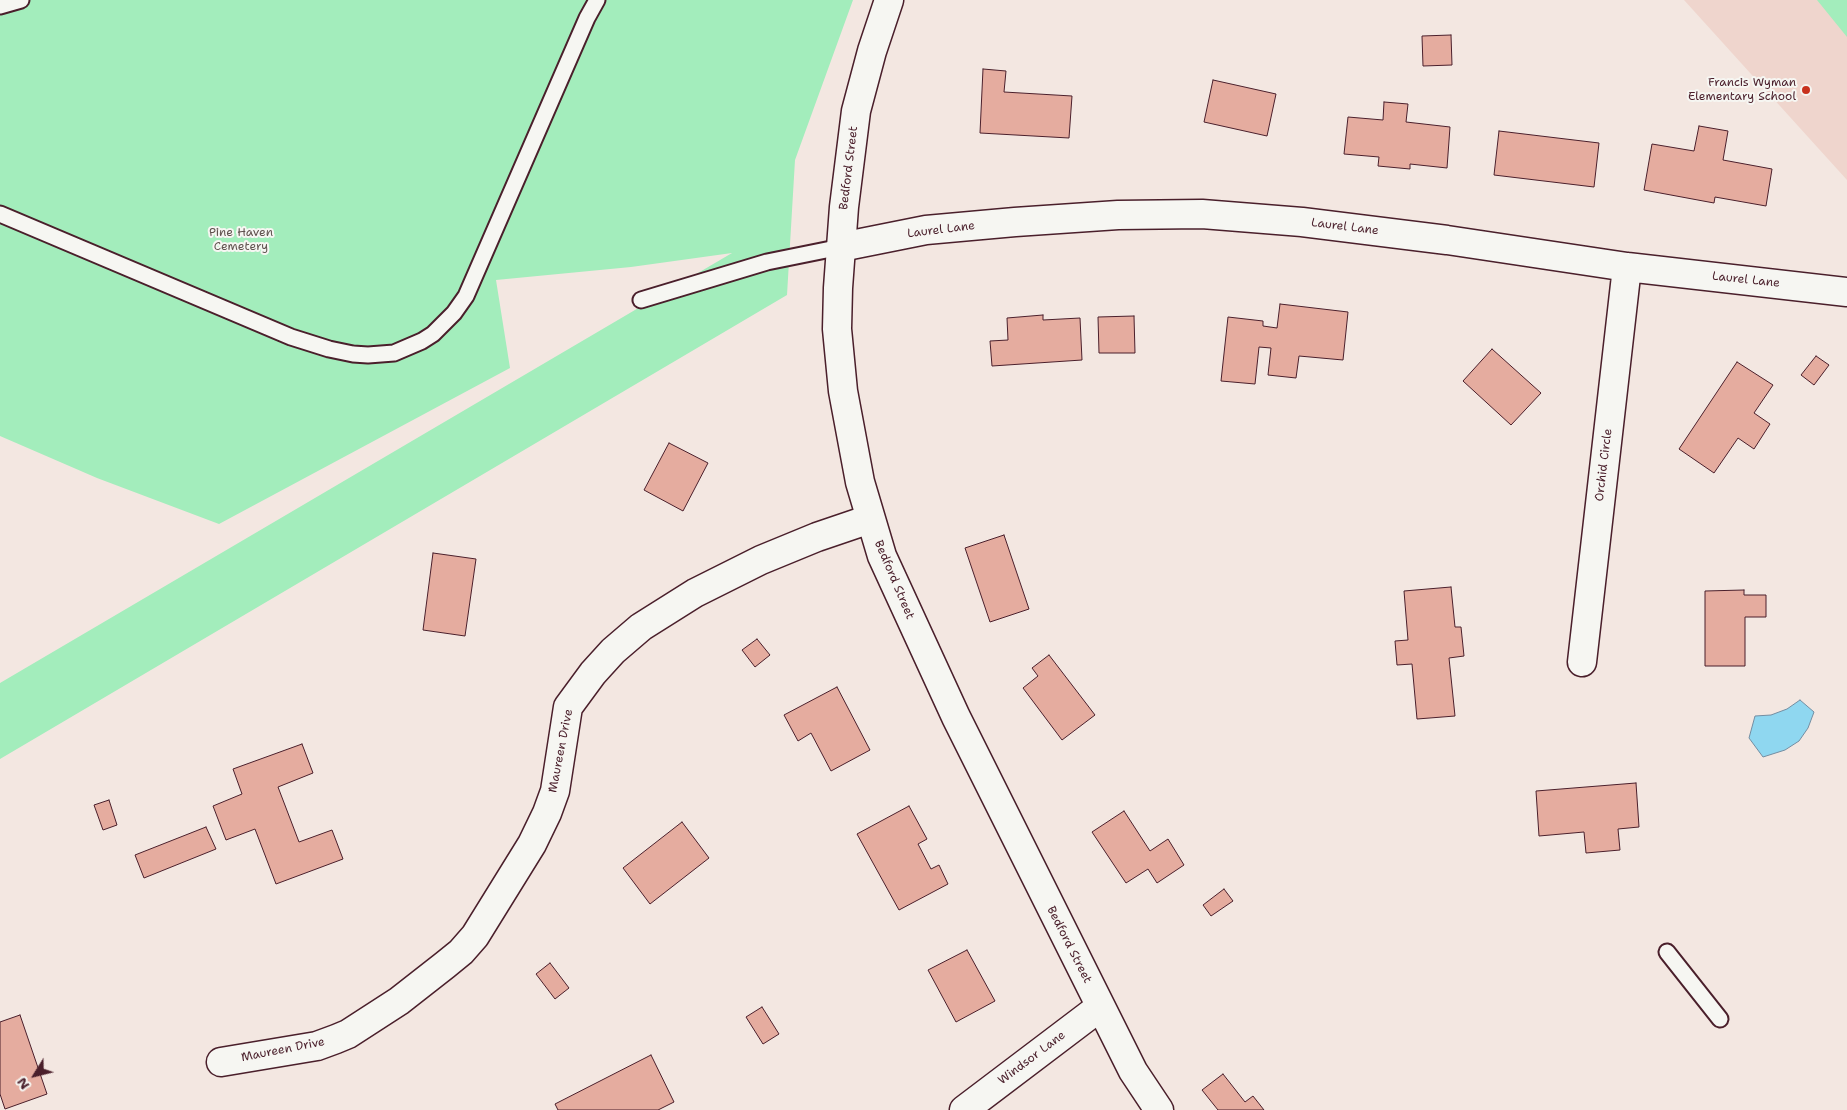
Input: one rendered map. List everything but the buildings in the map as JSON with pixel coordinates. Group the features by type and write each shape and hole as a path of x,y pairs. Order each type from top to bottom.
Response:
{"street":[{"name":"Bedford Street","path":"889,0 872,51 856,111 841,248 837,329 842,382 855,460 870,519 882,556 952,708 1133,1072 1159,1110"},
{"name":"Laurel Lane","path":"841,248 926,230 1006,222 1118,215 1202,214 1302,222 1447,240 1627,267 1847,292"},
{"name":"Orchid Circle","path":"1582,662 1627,267"},
{"name":"Maureen Drive","path":"221,1062 316,1046 336,1039 355,1030 399,1001 445,965 475,936 532,844 555,791 568,707 593,673 613,651 641,627 695,593 769,557 817,537 870,519"},
{"name":"Windsor Lane","path":"964,1110 1100,1007"}],"lane":[{"path":"0,6 21,0"},
{"path":"0,214 291,337 329,349 353,354 394,353 433,334 454,313 466,296 587,18 597,0"},
{"path":"641,300 767,262 841,248"},
{"path":"1667,952 1720,1019"}],"shaded area":[{"name":"Francis Wyman Elementary School","path":"1684,0 1847,0 1847,180"}],"green space":[{"name":"Pine Haven Cemetery","path":"0,0 853,0 795,160 787,295 0,759 0,683 732,253 631,267 496,280 510,368 219,524 97,478 0,436"},
{"path":"1817,0 1847,0 1847,37"}],"water":[{"path":"1800,700 1814,712 1808,728 1799,741 1785,750 1763,757 1749,738 1755,716 1771,715 1787,709"}],"place":[{"name":"Francis Wyman Elementary School","path":"1806,90"}]}
